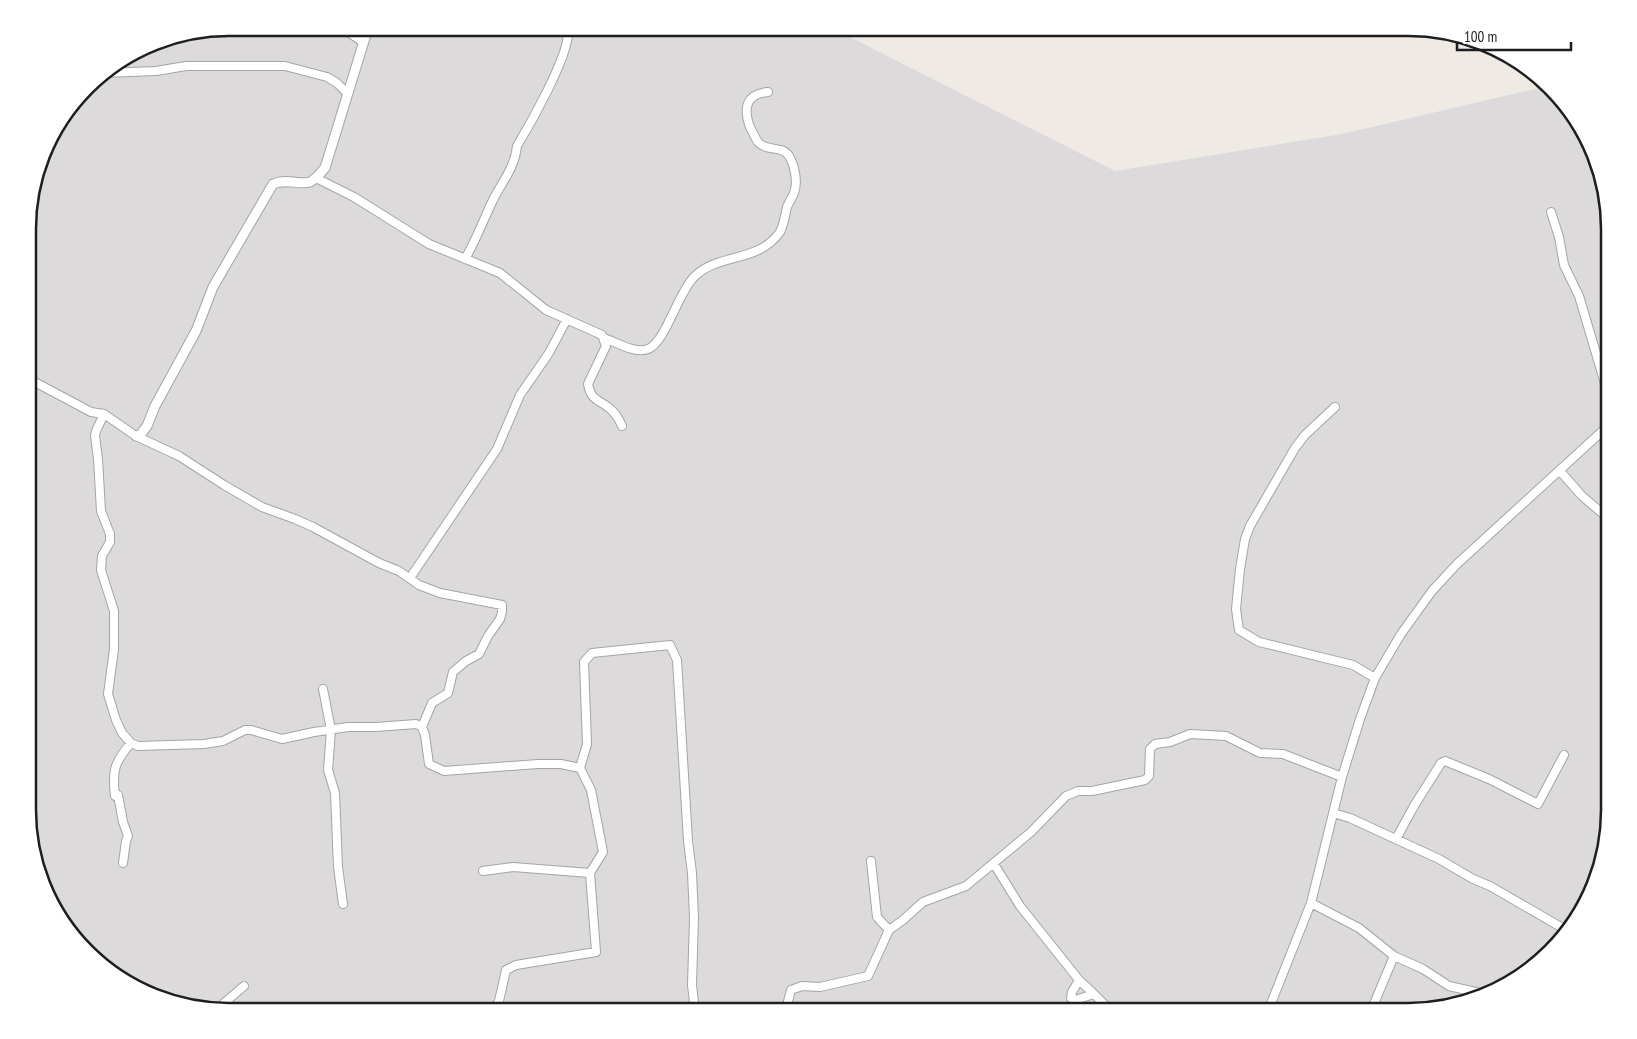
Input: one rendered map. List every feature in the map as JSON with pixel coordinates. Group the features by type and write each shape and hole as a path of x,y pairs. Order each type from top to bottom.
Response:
{"street":[{"path":"354,36 363,42"},
{"path":"136,436 140,435 147,426 155,406 196,331 213,287 273,184 290,181 306,182 316,178 325,168 365,36"},
{"path":"465,259 478,237 492,201 510,170 517,154 517,146 545,94 566,47 568,36"},
{"path":"117,72 156,71 186,66 284,66 327,76 348,94"},
{"path":"316,178 354,197 429,244 500,273 546,310 602,335 604,338 639,350 649,349 661,337 679,298 694,276 710,265 762,249 780,232 788,205 795,192 796,181 792,163 784,151 760,144 752,132 746,111 746,104 750,100 760,92 768,92"},
{"path":"1551,212 1559,237 1564,265 1579,296 1601,370"},
{"path":"410,578 469,493 497,448 520,395 549,353 567,320"},
{"path":"604,338 606,346 588,384 589,391 594,399 608,407 618,417 622,426"},
{"path":"36,383 91,412 104,414 136,436 179,456 262,507 296,519 378,563 399,571 419,585 440,593 502,605 500,619 488,636 479,654 466,661 453,672 448,693 432,703 422,727"},
{"path":"1335,407 1295,448 1250,526 1242,554 1236,609 1237,620 1239,630 1259,642 1353,665 1375,678"},
{"path":"104,414 95,436 100,476 100,511 110,534 110,542 102,556 101,570 114,611 114,649 108,694 116,720 131,743 138,746 204,744 223,741 245,730 252,730 282,739 348,727 416,724 422,727 425,735 429,764 444,771 538,764 561,764 580,768"},
{"path":"1271,1003 1311,903 1342,776 1375,678 1401,634 1432,591 1457,564 1601,433"},
{"path":"1560,471 1582,496 1601,512"},
{"path":"498,1003 506,970 516,965 596,952 590,873 603,852 591,790 580,768 587,744 584,662 592,653 670,645 677,660 688,841 692,873 694,918 692,986 694,1003"},
{"path":"323,689 331,730 328,770 335,793 338,867 343,904"},
{"path":"788,1003 791,990 802,986 820,987 868,976 889,930 923,902 966,886 1044,820 1066,796 1078,791 1092,791 1145,780 1149,776 1150,749 1155,744 1170,742 1190,734 1226,736 1260,753 1283,754 1342,776"},
{"path":"123,863 128,836 123,822 118,795 115,796 113,780 115,764 131,743"},
{"path":"1396,839 1438,765 1441,763 1445,761 1489,779 1538,804 1564,755"},
{"path":"1333,812 1439,859 1477,882 1490,886 1561,927"},
{"path":"871,860 877,918 889,930"},
{"path":"994,864 1020,906 1079,980 1103,1003"},
{"path":"483,871 513,867 590,873"},
{"path":"1311,903 1359,928 1394,956 1423,969 1449,986 1472,991"},
{"path":"1374,1003 1394,956"},
{"path":"1079,980 1072,992 1071,998 1075,1000 1094,994"},
{"path":"225,1003 244,986"}],"shaded area":[{"path":"230,36 848,36 1115,171 1342,134 1539,88 1553,102 1575,133 1586,156 1597,192 1601,230 1601,809 1599,835 1586,883 1568,917 1553,937 1535,955 1504,977 1481,988 1457,996 1433,1001 1407,1003 230,1003 204,1001 180,996 156,988 133,977 102,955 84,937 62,906 51,883 43,859 38,835 36,809 36,230 38,204 51,156 69,122 84,102 102,84 133,62 156,51 180,43 204,38"}]}
